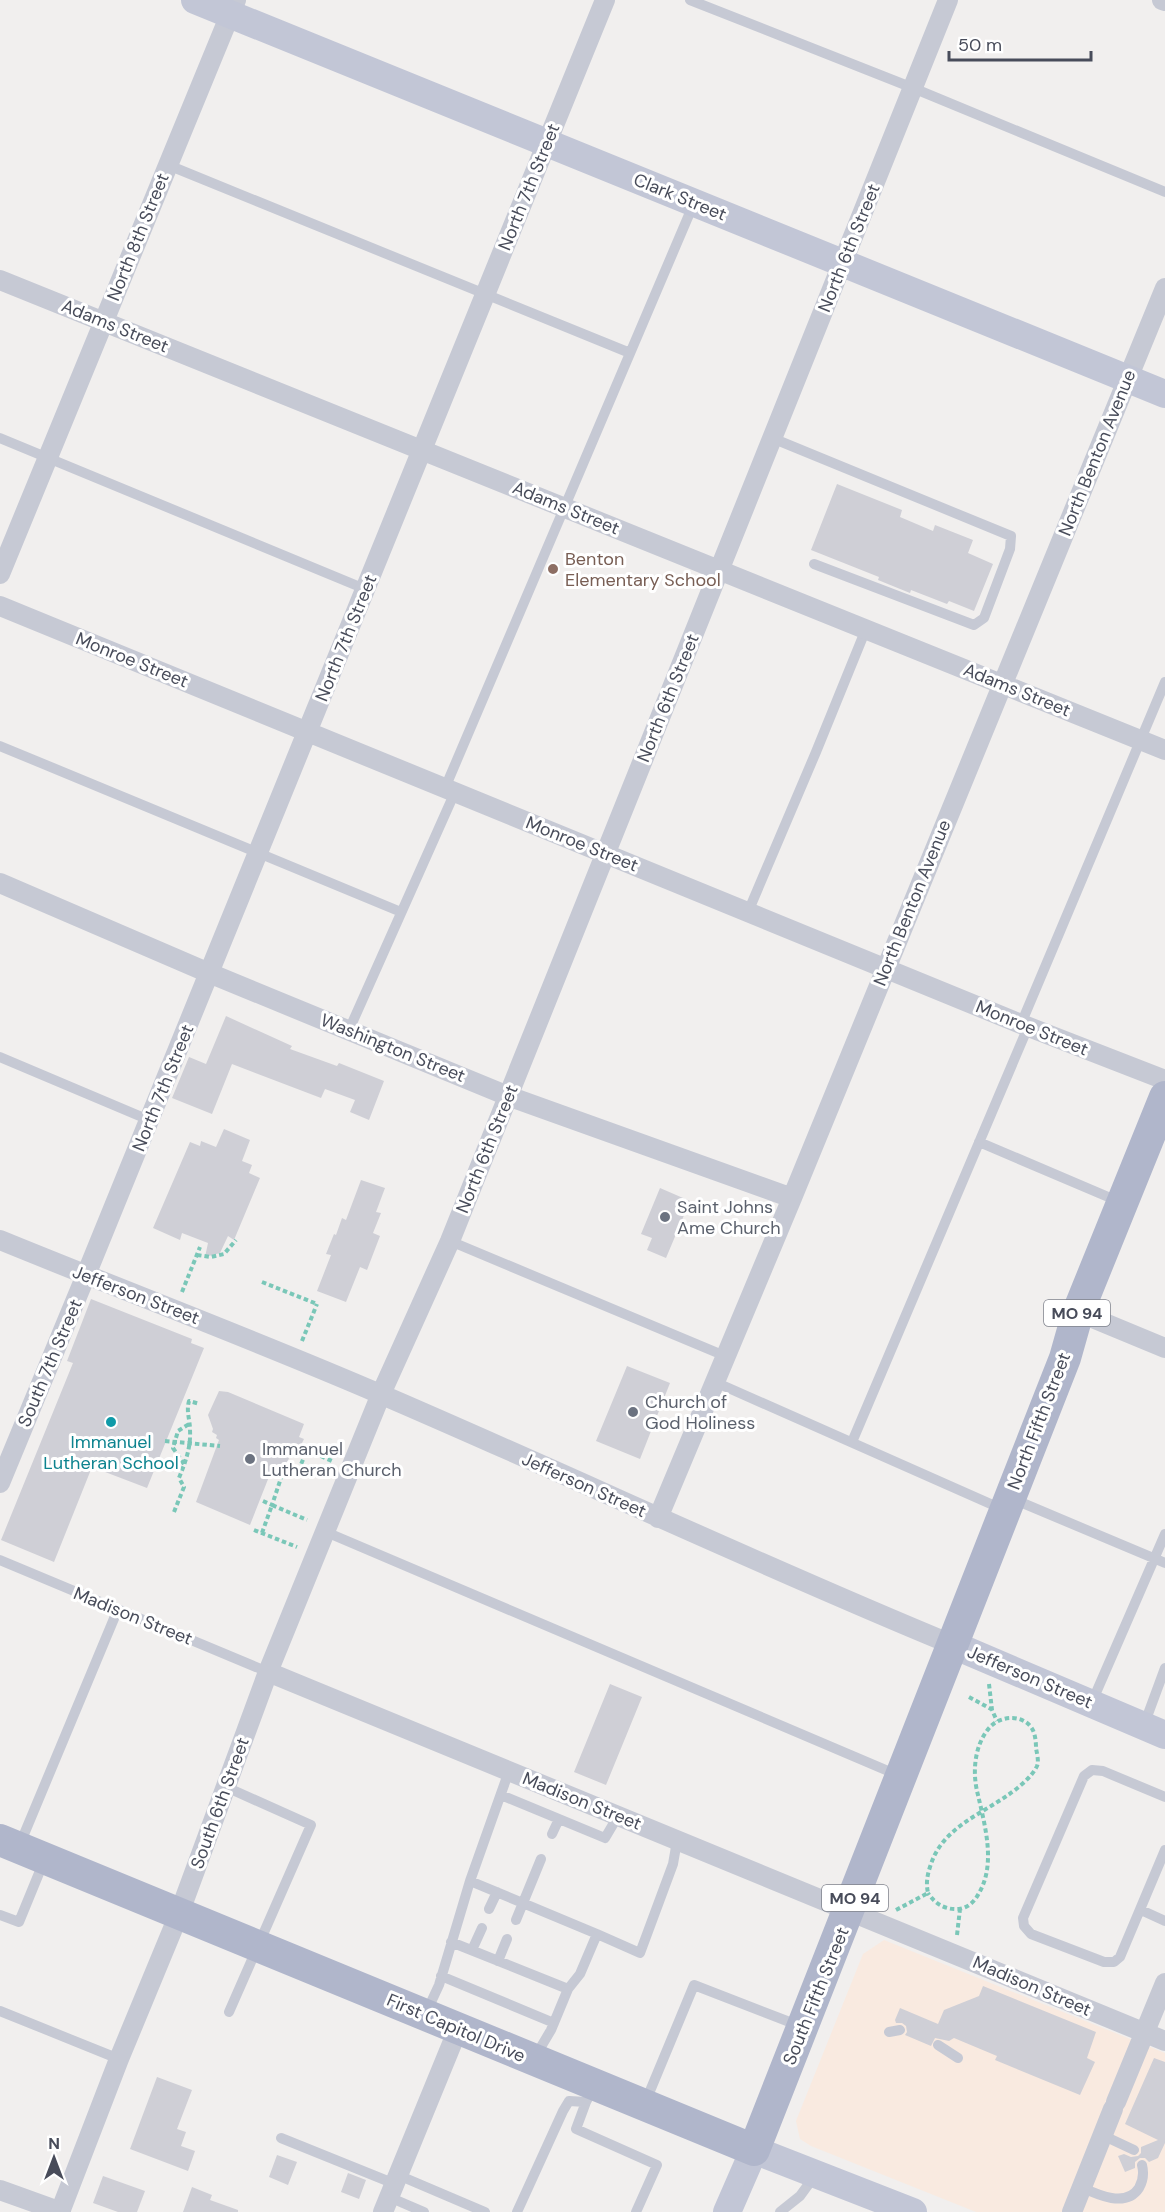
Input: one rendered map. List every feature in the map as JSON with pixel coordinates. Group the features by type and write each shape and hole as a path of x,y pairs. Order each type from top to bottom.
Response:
{"main road":[{"name":"Clark Street","path":"195,0 233,7 547,143 1165,394"},
{"name":"North Fifth Street","path":"951,1644 1065,1358 1078,1312 1165,1097"},
{"name":"Jefferson Street","path":"951,1644 1155,1730"},
{"name":"South Fifth Street","path":"727,2212 850,1910 951,1644"},
{"name":"First Capitol Drive","path":"21,1849 534,2060 590,2094 644,2105 913,2212"}],"street":[{"name":"North 7th Street","path":"87,1275 605,0"},
{"name":"North 6th Street","path":"381,1395 450,1241 948,0"},
{"name":"North 8th Street","path":"0,574 233,7"},
{"name":"Adams Street","path":"0,280 1165,750"},
{"name":"North Benton Avenue","path":"658,1518 792,1198 1165,288"},
{"name":"Monroe Street","path":"0,606 1024,1025 1165,1080"},
{"name":"Washington Street","path":"0,883 209,973 508,1096 792,1198"},
{"name":"Jefferson Street","path":"0,1240 381,1395 658,1518 951,1644"},
{"name":"South 7th Street","path":"0,1483 87,1275"},
{"path":"1078,1312 1165,1348"},
{"name":"South 6th Street","path":"60,2212 119,2059 179,1914 268,1672 381,1395"},
{"name":"Madison Street","path":"268,1672 1165,2041"},
{"path":"1071,2212 1165,1983"},
{"path":"391,2192 458,2029"},
{"path":"0,2190 60,2212"}],"lane":[{"path":"690,0 913,88 1165,192"},
{"path":"168,165 630,353"},
{"path":"349,1030 401,912 565,508 694,203"},
{"path":"0,438 365,589"},
{"path":"772,438 1011,536 1010,549 984,618 974,625 814,564"},
{"path":"748,912 866,629"},
{"path":"852,1442 979,1142 1024,1025 1165,682"},
{"path":"0,746 401,912"},
{"path":"0,1058 150,1120"},
{"path":"979,1142 1122,1202"},
{"path":"450,1241 725,1356"},
{"path":"715,1382 852,1442 1165,1563"},
{"path":"326,1532 901,1777"},
{"path":"1092,1702 1165,1534"},
{"name":"Madison Street","path":"0,1560 268,1672"},
{"path":"0,1915 19,1923 21,1849 118,1609"},
{"path":"1155,1730 1165,1668"},
{"path":"1165,1797 1103,1771 1092,1770 1084,1776 1023,1918 1024,1926 1031,1934 1104,1962 1114,1962 1120,1957 1165,1850"},
{"path":"425,2014 441,1976 470,1881 509,1771"},
{"path":"226,1787 311,1825 229,2012"},
{"path":"501,1795 605,1838 618,1816"},
{"path":"552,1834 558,1819"},
{"path":"470,1881 640,1953 673,1864 677,1841"},
{"path":"516,1920 541,1859"},
{"path":"489,1909 496,1892"},
{"path":"1141,1910 1165,1921"},
{"path":"472,1950 482,1928"},
{"path":"534,2060 554,2023 568,1989 580,1974 597,1934"},
{"path":"498,1961 507,1939"},
{"path":"451,1942 498,1961 518,1975 568,1989"},
{"path":"441,1976 507,2000 554,2023"},
{"path":"644,2105 694,1985 803,2027"},
{"path":"0,2012 119,2059"},
{"path":"938,2045 958,2058"},
{"path":"517,2212 569,2101 590,2094"},
{"path":"590,2094 576,2129 657,2165 636,2212"},
{"path":"1102,2135 1134,2150"},
{"path":"281,2138 391,2192 424,2212"},
{"path":"1081,2187 1112,2198 1122,2199 1137,2192 1142,2182 1142,2165"},
{"path":"780,2212 800,2196 816,2174"},
{"path":"391,2192 485,2212"}],"path":[{"path":"197,1255 210,1257 224,1254 236,1240"},
{"path":"182,1292 200,1247"},
{"path":"262,1282 317,1303 302,1342"},
{"path":"174,1512 184,1487 179,1479 188,1456 189,1401 200,1404"},
{"path":"184,1464 173,1448 177,1431 189,1424"},
{"path":"165,1441 220,1446"},
{"path":"262,1533 282,1475 297,1474 304,1449 332,1461"},
{"path":"263,1501 308,1520"},
{"path":"254,1530 297,1547"},
{"path":"989,1681 992,1710 997,1721"},
{"path":"969,1697 992,1710"},
{"path":"981,1812 949,1833 940,1844 928,1874 926,1884 928,1893 934,1902 945,1908 960,1909 968,1906 976,1899 986,1875 987,1844 981,1812 975,1782 974,1768 983,1738 989,1728 997,1721 1017,1718 1032,1728 1038,1759 1036,1767 1012,1792 981,1812"},
{"path":"893,1916 897,1908 928,1893"},
{"path":"956,1942 960,1909"}],"shaded area":[{"path":"884,1940 1165,2053 1165,2212 976,2212 811,2146 800,2139 796,2121 863,1954"}],"building":[{"path":"837,484 902,510 900,517 933,531 935,525 973,540 968,553 993,564 974,611 949,601 947,604 911,590 910,593 878,580 879,577 811,550"},
{"path":"226,1016 292,1046 290,1049 337,1066 339,1063 384,1081 369,1120 350,1112 355,1100 325,1089 321,1098 232,1064 212,1114 172,1098 189,1057 206,1064"},
{"path":"224,1129 250,1140 242,1161 252,1165 249,1173 260,1178 234,1240 228,1236 220,1253 205,1257 208,1243 182,1233 180,1240 153,1228 190,1142 200,1146 201,1141 216,1147"},
{"path":"361,1180 385,1188 376,1212 381,1213 373,1233 380,1236 367,1270 360,1267 346,1302 317,1291 331,1255 326,1254 342,1218 346,1220"},
{"name":"Saint Johns Ame Church","path":"660,1188 690,1201 666,1258 647,1250 652,1238 641,1234"},
{"name":"Immanuel Lutheran School","path":"91,1299 192,1339 191,1343 204,1348 147,1488 92,1467 54,1562 1,1540 73,1363 67,1361"},
{"name":"Church of God Holiness","path":"627,1366 670,1383 640,1459 596,1441"},
{"name":"Immanuel Lutheran Church","path":"219,1391 228,1392 304,1424 299,1437 304,1439 296,1455 291,1453 285,1468 274,1464 250,1525 196,1502 219,1440 212,1432 208,1415"},
{"path":"610,1684 642,1697 606,1785 574,1772"},
{"path":"983,1986 1096,2032 1087,2058 1095,2062 1080,2095 995,2060 997,2056 954,2038 949,2041 935,2038 931,2046 905,2035 906,2026 896,2023 900,2008 938,2024 944,2010 979,1996"},
{"path":"1154,2058 1165,2062 1165,2143 1158,2158 1149,2162 1145,2158 1140,2158 1135,2162 1135,2168 1125,2172 1118,2156 1124,2154 1131,2157 1138,2156 1141,2153 1141,2147 1158,2140 1125,2124"},
{"path":"157,2077 192,2090 177,2129 186,2132 181,2146 195,2151 188,2171 130,2149"},
{"path":"277,2155 297,2162 288,2185 269,2177"},
{"path":"348,2173 366,2180 359,2199 341,2192"},
{"path":"103,2176 145,2191 137,2212 118,2212 93,2203"},
{"path":"192,2187 212,2195 210,2200 238,2210 238,2212 183,2212"}],"place":[{"name":"Benton Elementary School","path":"553,569"},
{"name":"Saint Johns Ame Church","path":"665,1217"},
{"name":"Church of God Holiness","path":"633,1412"},
{"name":"Immanuel Lutheran School","path":"111,1422"},
{"name":"Immanuel Lutheran Church","path":"250,1459"}]}
